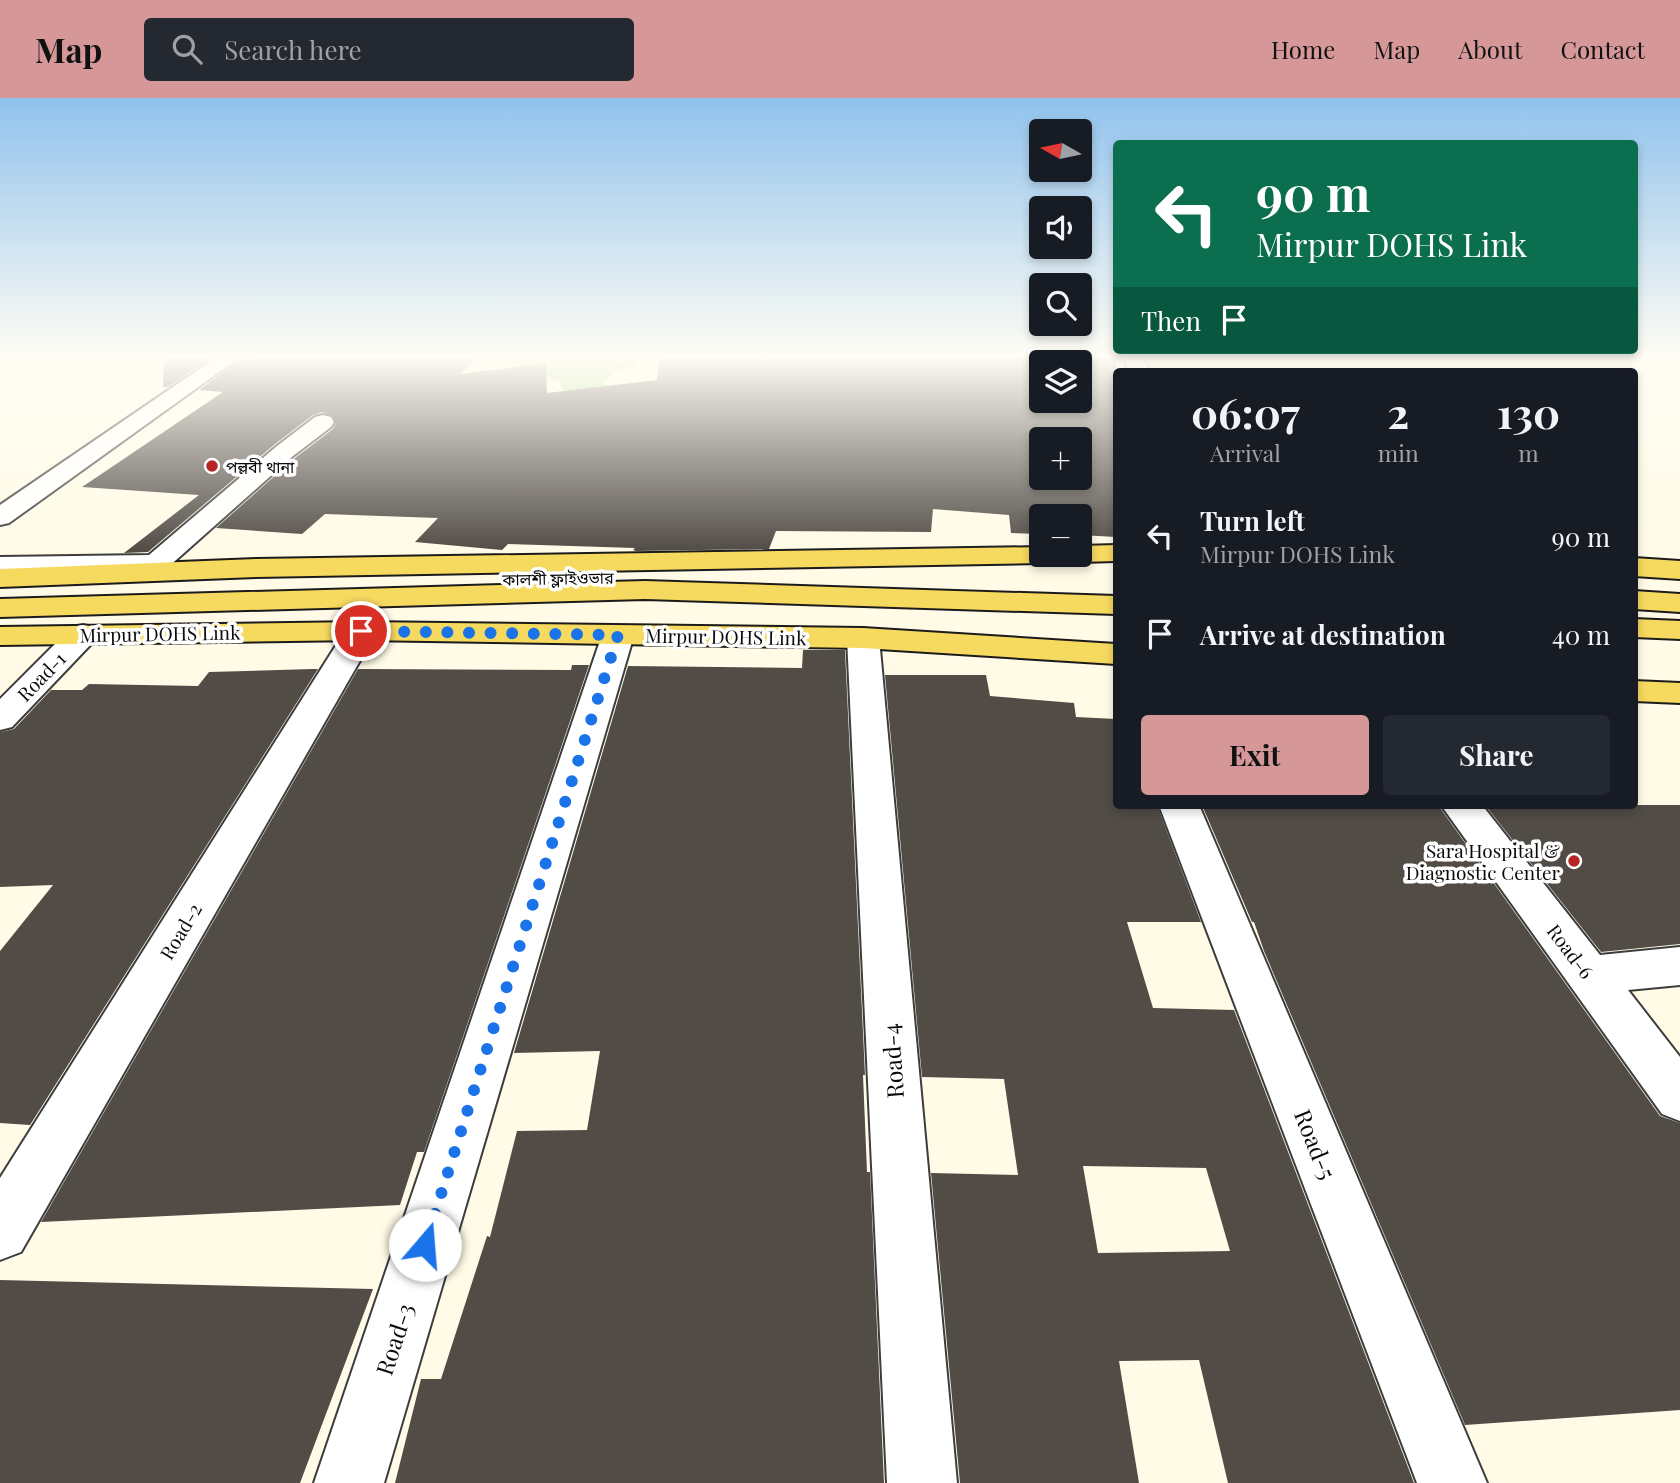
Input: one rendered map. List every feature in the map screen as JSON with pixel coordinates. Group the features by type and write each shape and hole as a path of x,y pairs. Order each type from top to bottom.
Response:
{"main road":[{"path":"1092,554 1113,553"},
{"path":"0,578 256,568 1029,555"},
{"path":"1638,567 1680,570"},
{"name":"কালশী ফ্লাইওভার","path":"0,595 646,575 1113,579"},
{"path":"0,608 645,590 1113,605"},
{"path":"1638,600 1680,603"},
{"path":"1638,628 1680,630"},
{"name":"Mirpur DOHS Link","path":"0,636 361,631 863,638 1113,654"},
{"path":"1638,691 1680,693"}],"street":[{"path":"0,517 137,422"},
{"path":"0,566 156,564 285,451 323,422"},
{"name":"Road-2","path":"0,1231 361,631"},
{"name":"Road-1","path":"0,719 83,634"},
{"name":"Road-3","path":"349,1483 618,635"},
{"name":"Road-4","path":"863,638 922,1483"},
{"name":"Road-5","path":"1181,809 1452,1483"},
{"name":"Road-6","path":"1464,809 1680,1097"},
{"path":"1589,975 1680,966"}],"building":[{"path":"179,422 304,422 148,552 124,553 199,495 82,487"},
{"path":"335,422 1113,422 1113,537 1092,536 1092,504 1029,504 1029,534 1011,533 1009,515 933,509 931,532 776,531 769,549 636,551 633,550 635,548 508,544 502,550 415,542 438,518 325,514 302,534 216,528 295,458 333,429"},
{"path":"803,650 845,650 867,1172 870,1172 884,1483 395,1483 421,1379 441,1379 487,1236 490,1237 517,1131 587,1130 600,1051 514,1053 628,666 802,668"},
{"path":"572,665 589,665 424,1152 417,1152 400,1205 41,1222 358,669 571,670"},
{"path":"318,669 30,1125 0,1123 0,951 53,885 0,887 0,732 14,729 51,690 82,690 89,684 198,686 209,672"},
{"path":"885,675 986,675 990,696 1074,703 1076,717 1113,719 1113,809 1159,809 1201,922 1127,922 1153,1008 1234,1010 1414,1483 1228,1483 1199,1360 1119,1361 1139,1483 960,1483 931,1173 1018,1175 1004,1079 922,1077","holes":["1083,1166 1206,1168 1230,1251 1098,1253"]},
{"name":"Sara Hospital & Diagnostic Center","path":"1638,805 1680,805 1680,944 1601,952 1488,809 1638,809"},
{"path":"1204,809 1441,809 1660,1116 1680,1123 1680,1410 1465,1425"},
{"path":"0,1280 373,1289 300,1483 0,1483"}],"place":[{"name":"পল্লবী থানা","path":"212,466"},
{"name":"Sara Hospital & Diagnostic Center","path":"1574,861"}],"route":[{"path":"361,631 618,635 425,1245"}]}
